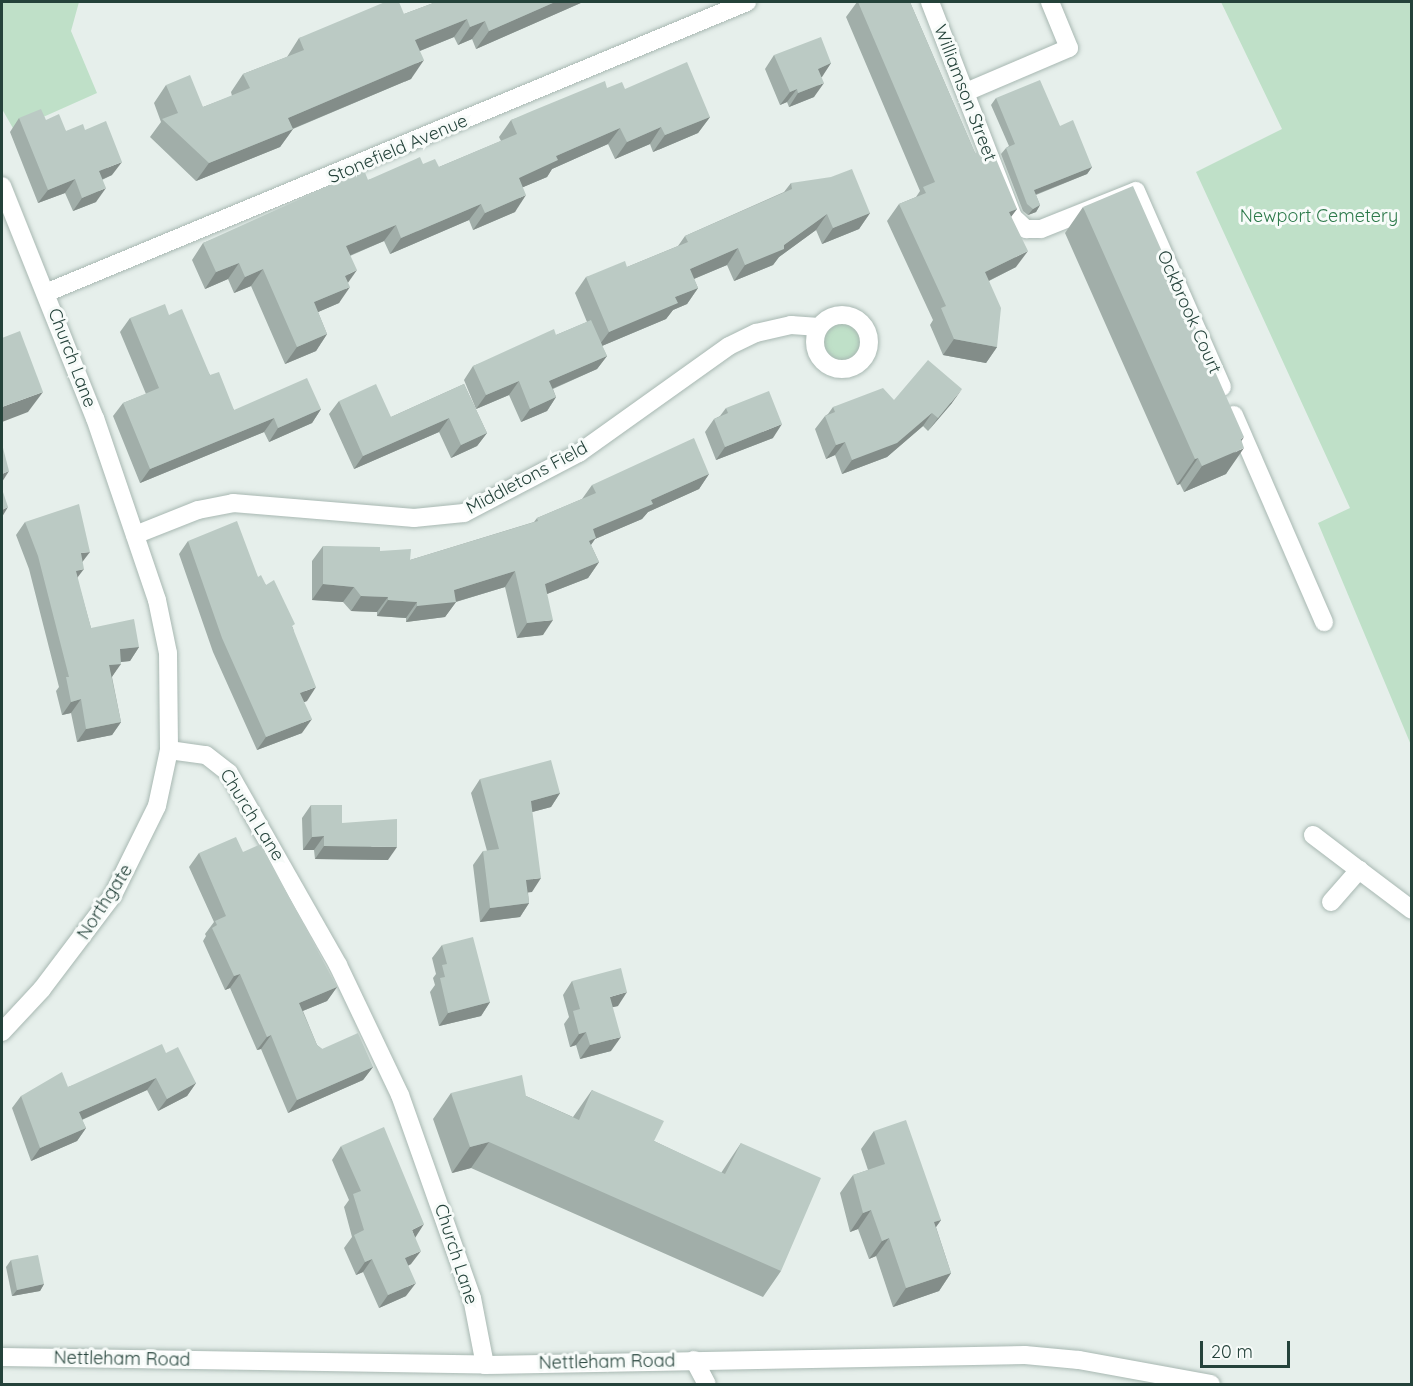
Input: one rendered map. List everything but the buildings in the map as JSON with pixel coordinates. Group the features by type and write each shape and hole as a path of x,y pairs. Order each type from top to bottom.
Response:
{"street":[{"name":"Stonefield Avenue","path":"48,292 747,2"},
{"name":"Williamson Street","path":"930,2 1013,217"},
{"path":"966,92 1069,48 1050,2"},
{"name":"Church Lane","path":"2,186 48,292 157,600 168,653 169,750 206,755 229,773 338,965 400,1095 472,1298 485,1365"},
{"name":"Ockbrook Court","path":"1013,217 1026,229 1041,229 1136,191 1324,622"},
{"name":"Middletons Field","path":"135,535 198,510 233,502 414,518 464,513 579,453 729,346 756,333 791,325 819,327"},
{"name":"Northgate","path":"2,1032 42,989 113,895 157,806 169,750"},
{"path":"1313,835 1412,910"},
{"path":"1331,902 1359,870"},
{"name":"Nettleham Road","path":"2,1357 485,1365 1025,1355 1079,1360 1211,1384"},
{"path":"693,1360 707,1384"}],"green space":[{"path":"2,2 79,2 71,31 97,93 14,130 2,109"},
{"name":"Newport Cemetery","path":"1221,2 1411,2 1411,745 1318,523 1350,508 1196,172 1282,129"},
{"path":"842,323 856,328 861,342 856,356 842,361 828,356 823,342 828,328"}]}
